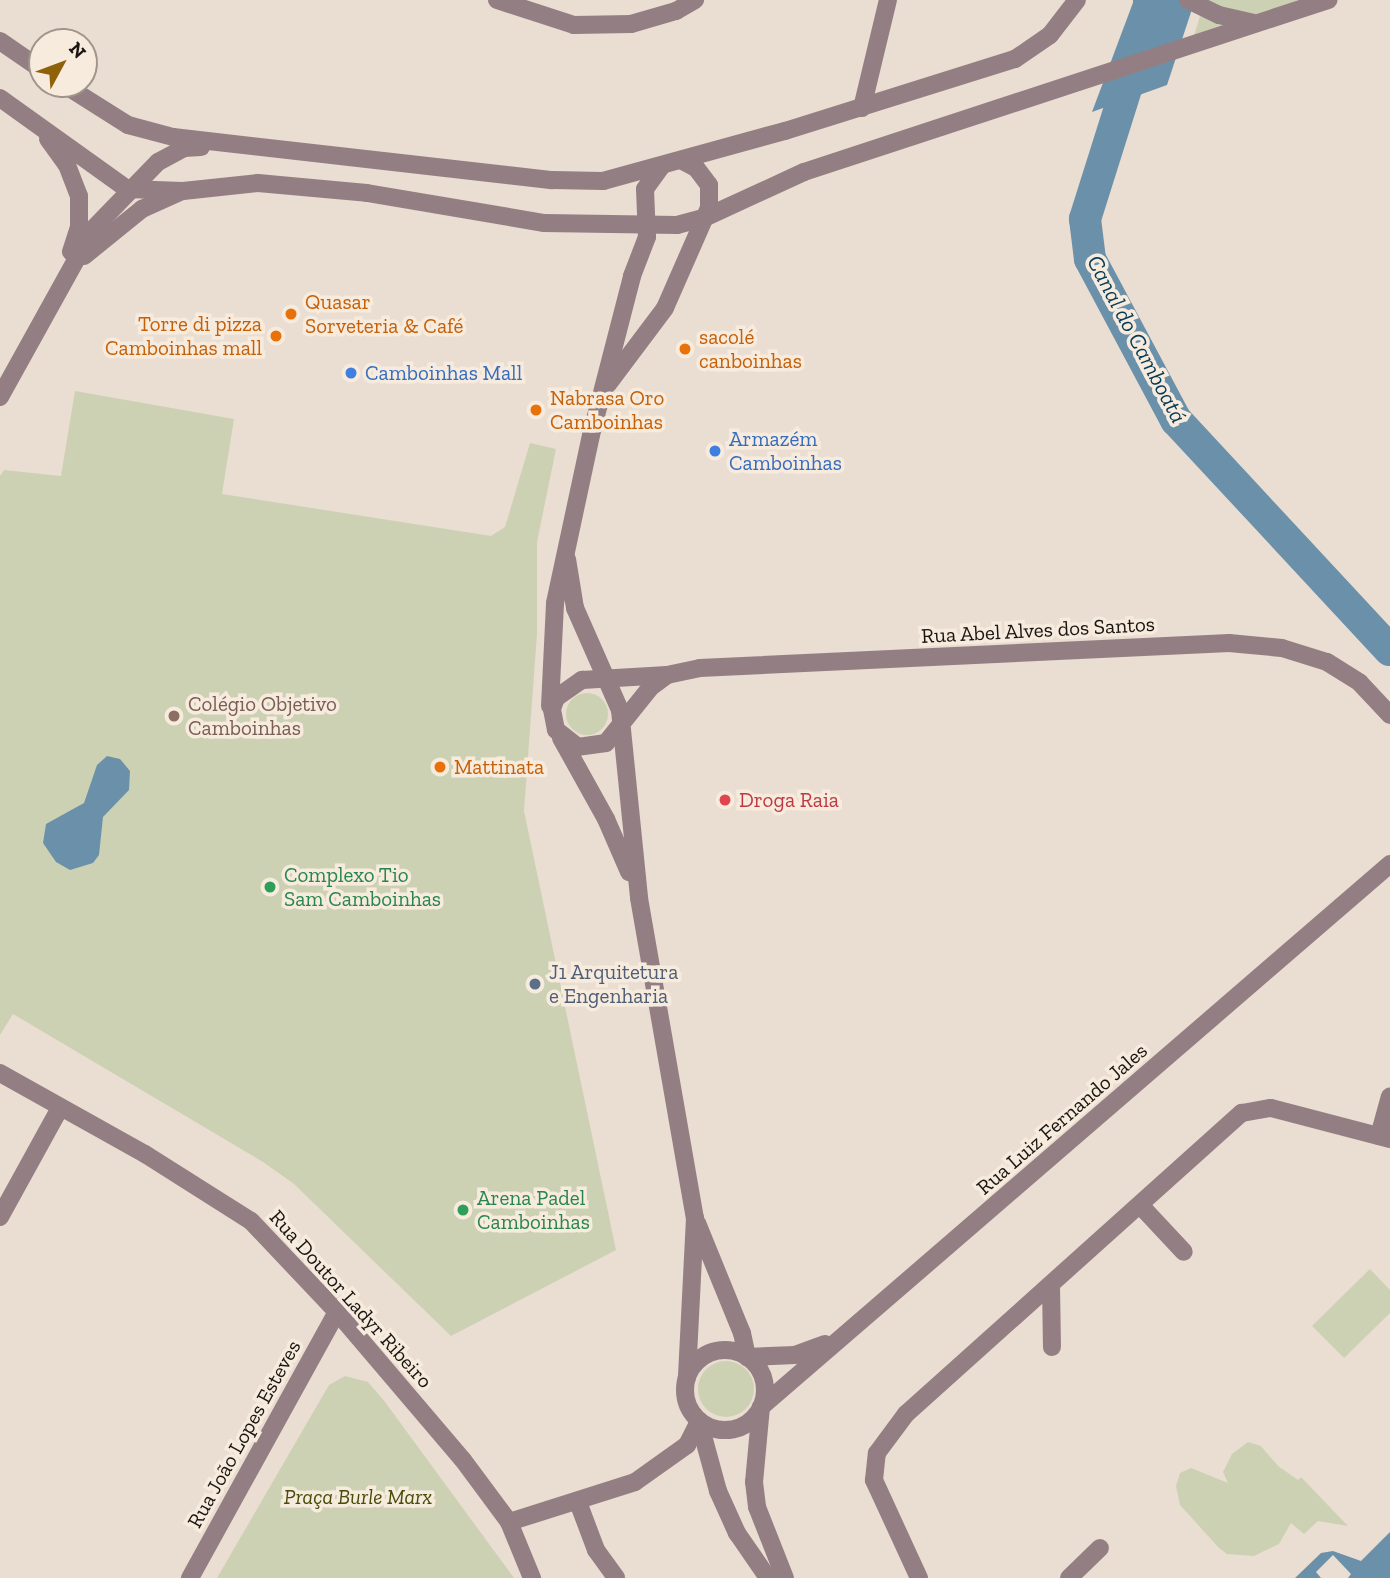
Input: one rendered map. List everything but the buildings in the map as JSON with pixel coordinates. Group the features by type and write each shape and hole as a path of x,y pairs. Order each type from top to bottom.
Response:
{"street":[{"path":"497,0 574,25 631,24 676,11 695,0"},
{"path":"862,108 869,62 888,0"},
{"path":"86,98 135,128 243,146 573,182 624,178 862,108 1014,59 1050,35 1077,0"},
{"path":"1188,0 1204,9 1257,23"},
{"path":"0,98 127,189 183,191 258,183 367,193 544,223 677,225 704,218 804,172 1328,0"},
{"path":"0,41 28,60"},
{"path":"38,125 67,165 79,196 79,227 61,281"},
{"path":"0,397 61,281 93,229 127,189 158,162 184,148 243,146"},
{"path":"606,387 665,308 704,218 711,197 709,185 696,168 682,161"},
{"path":"639,898 621,848 554,725 555,603 648,225 645,189 662,166"},
{"path":"61,281 130,217 183,191"},
{"path":"567,559 575,608 620,710 639,898 695,1218 687,1401 699,1421 718,1491 737,1532 768,1578"},
{"name":"Rua Abel Alves dos Santos","path":"667,676 650,688 606,743 588,748 569,744 554,725 552,709 562,690 582,680 606,677 667,676 700,668 1229,643 1282,648 1326,662 1360,683 1390,715"},
{"name":"Rua Luiz Fernando Jales","path":"761,1407 1390,864"},
{"name":"Rua Doutor Ladyr Ribeiro","path":"0,1073 145,1154 251,1221 337,1312 463,1460 509,1522 532,1578"},
{"path":"919,1578 882,1504 874,1480 877,1453 906,1414 1242,1113 1271,1108 1385,1138 1390,1096"},
{"path":"0,1217 60,1108"},
{"path":"1140,1205 1184,1252"},
{"path":"695,1218 739,1323 747,1357 765,1383 754,1482 757,1507 785,1578"},
{"path":"1051,1285 1052,1347"},
{"name":"Rua João Lopes Esteves","path":"190,1578 337,1312"},
{"path":"687,1378 692,1367 712,1353 724,1350 747,1357 794,1355 836,1340"},
{"path":"699,1421 709,1427 734,1429 745,1425 761,1407"},
{"path":"509,1522 635,1482 669,1462 687,1445 699,1421"},
{"path":"578,1502 596,1550 616,1578"},
{"path":"1081,1574 1100,1548"}],"green space":[{"path":"1205,0 1328,0 1191,45"},
{"name":"Complexo Tio Sam Camboinhas","path":"75,391 234,419 222,494 491,536 505,527 530,443 556,449 537,542 537,634 524,811 616,1250 451,1336 294,1184 263,1162 13,1014 0,1035 0,476 4,470 61,476"},
{"path":"587,693 602,699 608,714 602,729 587,735 572,729 566,714 572,699"},
{"path":"1370,1269 1390,1290 1390,1313 1344,1358 1312,1326"},
{"path":"726,1361 737,1363 746,1369 752,1378 752,1400 746,1409 737,1415 726,1417 715,1415 706,1409 700,1400 698,1389 700,1378 706,1369 715,1363"},
{"name":"Praça Burle Marx","path":"345,1376 368,1382 385,1402 514,1578 217,1578 329,1385"},
{"path":"1248,1442 1261,1446 1278,1466 1298,1480 1301,1477 1348,1526 1318,1521 1304,1534 1291,1523 1279,1544 1254,1556 1227,1554 1219,1548 1180,1505 1176,1486 1180,1473 1191,1468 1228,1483 1223,1472 1232,1454"}],"water":[{"path":"1134,0 1195,0 1167,85 1092,112"},
{"path":"107,756 120,759 130,771 129,790 103,817 99,855 93,863 70,870 56,862 43,843 46,824 84,803 97,765"},
{"path":"1390,1532 1390,1578 1348,1578 1351,1574 1333,1555 1316,1572 1321,1578 1295,1578 1321,1553 1333,1551 1361,1561"}],"waterway":[{"name":"Canal do Camboatá","path":"1149,0 1149,16 1085,219 1090,259 1176,420 1390,650"}],"place":[{"name":"Quasar Sorveteria & Café","path":"291,314"},
{"name":"Torre di pizza Camboinhas mall","path":"276,336"},
{"name":"sacolé canboinhas","path":"685,349"},
{"name":"Camboinhas Mall","path":"351,373"},
{"name":"Nabrasa Oro Camboinhas","path":"536,410"},
{"name":"Armazém Camboinhas","path":"715,451"},
{"name":"Colégio Objetivo Camboinhas","path":"174,716"},
{"name":"Mattinata","path":"440,767"},
{"name":"Droga Raia","path":"725,800"},
{"name":"Complexo Tio Sam Camboinhas","path":"270,887"},
{"name":"J1 Arquitetura e Engenharia","path":"535,984"},
{"name":"Arena Padel Camboinhas","path":"463,1210"}]}
